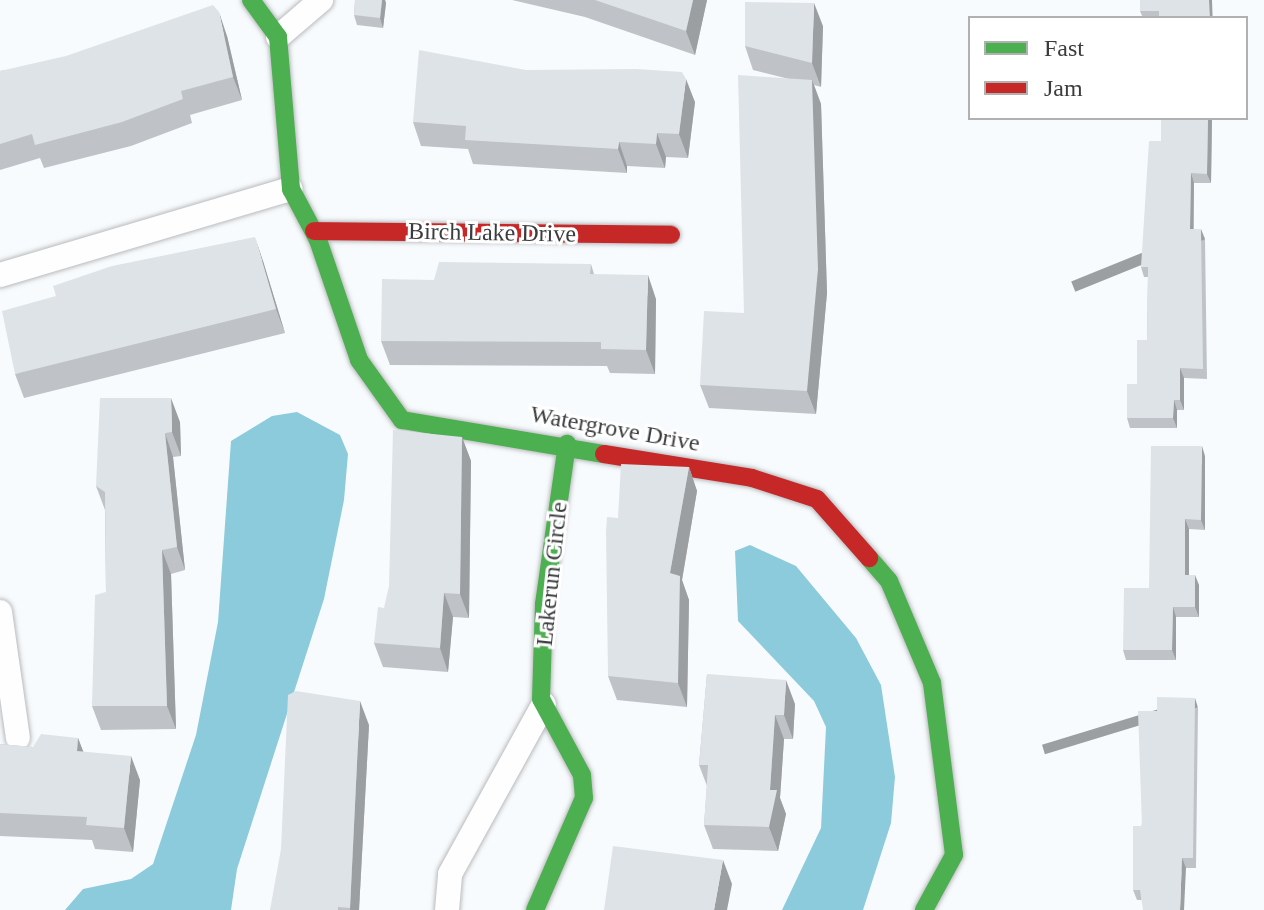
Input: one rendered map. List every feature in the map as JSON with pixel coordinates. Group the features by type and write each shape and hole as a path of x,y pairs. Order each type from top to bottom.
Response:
{"street":[{"path":"251,0 278,37 321,0"},
{"name":"Watergrove Drive","path":"278,37 291,189 314,231 359,360 402,420 567,444 752,478 817,499 889,581 932,683 954,855 924,910"},
{"path":"0,275 291,189"},
{"name":"Birch Lake Drive","path":"314,231 671,235"},
{"name":"Lakerun Circle","path":"535,910 584,798 582,775 544,704 544,604 567,444"},
{"path":"0,612 18,738"},
{"name":"Lakerun Circle","path":"447,910 450,874 544,704"}],"water":[{"path":"297,412 340,435 348,454 344,500 324,599 237,869 231,910 65,910 83,889 131,879 153,864 196,735 218,622 231,441 272,416"},
{"path":"750,545 796,566 856,638 881,685 895,777 891,823 863,910 782,910 821,828 826,727 814,701 738,621 735,551"}],"building":[{"path":"355,0 382,0 380,18 354,15"},
{"path":"595,0 693,0 686,31"},
{"path":"1140,0 1209,0 1210,16 1159,16 1159,11 1140,11"},
{"path":"745,2 814,3 812,63 745,46"},
{"path":"213,5 219,12 233,77 181,91 183,99 122,122 35,145 32,134 0,144 0,71 66,56"},
{"path":"419,50 526,70 637,69 682,72 686,79 679,134 657,133 656,144 619,142 618,149 465,140 466,126 413,122"},
{"path":"738,75 812,80 818,269 807,391 700,385 704,311 744,313"},
{"path":"1161,120 1208,120 1207,174 1191,173 1190,229 1201,229 1203,369 1180,368 1180,400 1174,400 1173,418 1127,418 1127,384 1137,384 1137,340 1147,340 1148,267 1141,267 1149,141 1161,141"},
{"path":"255,237 276,309 15,374 2,311 56,296 53,286 112,266"},
{"path":"439,262 591,264 590,274 648,275 646,350 601,349 601,342 381,341 382,279 434,280"},
{"path":"100,398 171,398 172,432 165,433 177,547 162,550 167,706 92,706 95,595 106,592 105,492 96,486"},
{"path":"393,430 462,437 460,594 444,593 440,648 374,643 378,607 384,608 389,586"},
{"path":"1151,446 1202,446 1201,520 1185,519 1185,575 1195,575 1195,607 1173,607 1172,650 1123,650 1124,588 1149,588"},
{"path":"621,464 689,467 670,573 680,576 678,683 608,676 606,532 607,517 618,518"},
{"path":"707,674 786,680 784,715 775,715 770,790 777,790 769,827 704,825 708,765 699,765"},
{"path":"296,691 360,701 350,908 270,910 281,849 288,695"},
{"path":"1157,697 1195,698 1193,858 1182,858 1180,910 1143,910 1140,890 1133,890 1133,826 1142,826 1138,711 1157,711"},
{"path":"41,734 78,738 77,751 131,756 124,828 86,825 87,817 0,813 0,744 33,747"},
{"path":"613,846 723,860 714,910 604,910"}],"traffic: fast":[{"path":"251,0 278,37 291,189 318,240 359,360 402,420 604,454"},
{"path":"535,910 584,798 582,775 541,699 544,604 567,444"},
{"path":"869,558 889,581 932,683 954,855 924,910"}],"traffic: jam":[{"path":"314,231 671,235"},
{"path":"604,454 752,478 817,499 869,558"}]}
